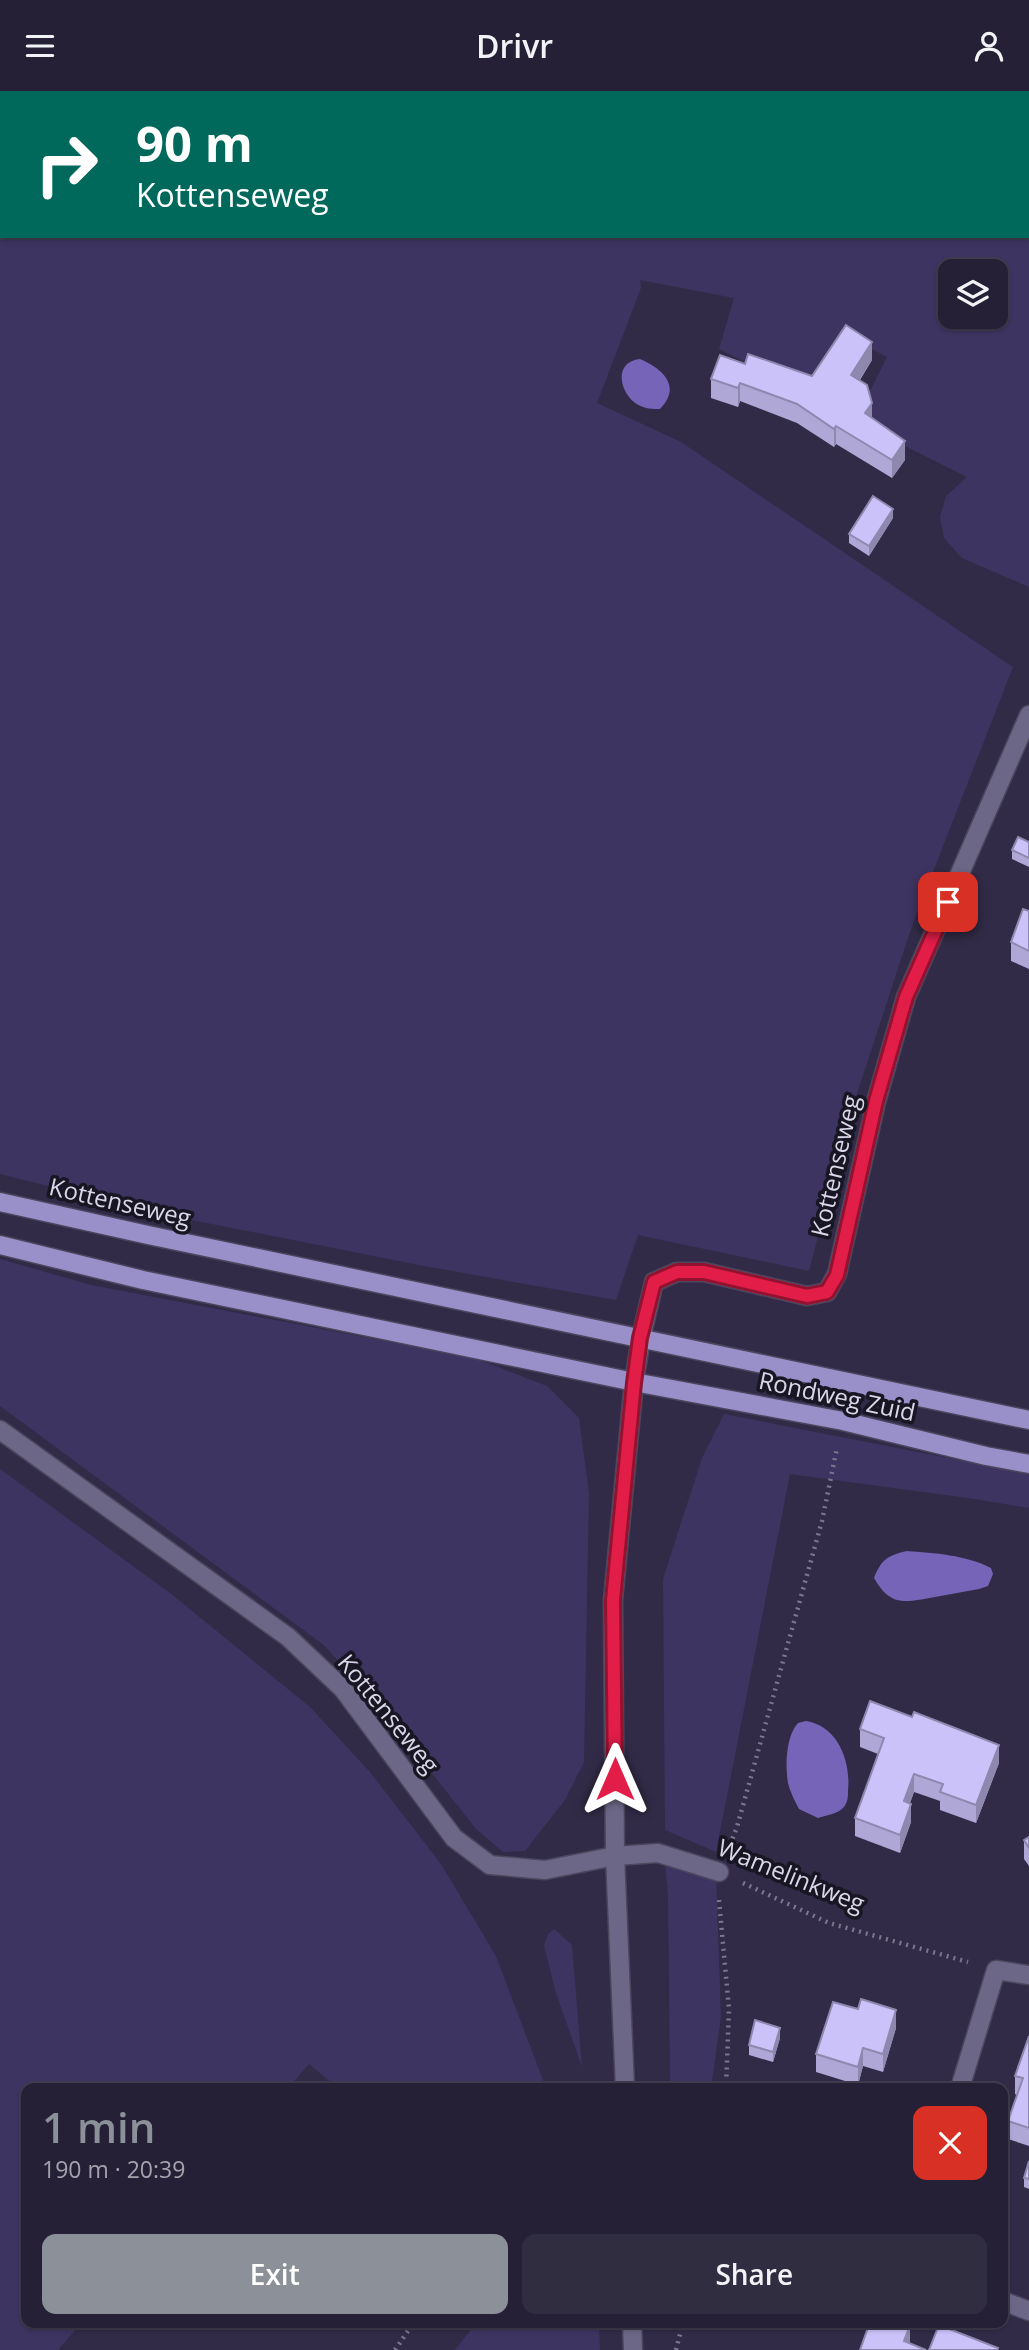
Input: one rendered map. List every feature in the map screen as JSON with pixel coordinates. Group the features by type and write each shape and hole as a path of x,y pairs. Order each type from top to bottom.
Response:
{"main road":[{"name":"Kottenseweg","path":"0,1202 640,1338"},
{"path":"0,1245 143,1280 634,1383"},
{"name":"Rondweg Zuid","path":"640,1338 1029,1420"},
{"name":"Rondweg Zuid","path":"634,1383 843,1421 1029,1464"}],"street":[{"name":"Kottenseweg","path":"625,2083 615,1856 613,1600 634,1383 640,1338 654,1282 677,1272 704,1272 807,1296 827,1292 837,1275 876,1101 906,997 1029,715"},
{"name":"Kottenseweg","path":"0,1430 288,1637 343,1689 454,1838 490,1865 545,1870 615,1856"},
{"name":"Wamelinkweg","path":"615,1856 658,1853 719,1872"},
{"path":"962,2083 996,1970 1029,1975"},
{"path":"1008,2303 1029,2311"},
{"path":"632,2328 633,2350"}],"path":[{"path":"726,2083 729,2009 719,1872 737,1827 822,1521 843,1421"},
{"name":"Wamelinkweg","path":"719,1872 829,1923 996,1970"},
{"path":"395,2350 410,2328"},
{"path":"676,2350 682,2328"}],"shaded area":[{"path":"0,238 1029,238 1029,587 962,558 944,538 940,517 946,496 967,477 855,421 887,357 849,337 818,399 719,349 734,298 640,280 641,288 597,403 681,442 1013,667 913,923 847,1124 809,1271 638,1235 616,1300 424,1266 151,1212 0,1174"},
{"path":"640,359 656,368 667,379 669,393 660,409 645,408 635,403 624,390 622,374 625,367"},
{"path":"0,1259 91,1285 474,1358 547,1386 579,1418 589,1493 584,1762 565,1800 525,1851 503,1852 476,1829 397,1729 325,1646 0,1406"},
{"path":"724,1414 1029,1474 1029,1508 790,1474 716,1852 665,1830 663,1579 702,1458"},
{"path":"0,1469 170,1593 310,1707 370,1772 441,1864 496,1956 544,2083 332,2083 309,2064 292,2083 21,2083 21,2328 77,2328 58,2350 0,2350"},
{"path":"907,1551 971,1560 991,1568 993,1574 988,1586 979,1589 900,1601 893,1599 880,1588 874,1578 886,1559"},
{"path":"806,1721 817,1724 834,1737 847,1768 848,1795 845,1805 836,1813 818,1818 799,1809 787,1776 787,1751 791,1735 798,1723"},
{"path":"665,1862 716,1873 721,2017 712,2083 670,2083 668,1894"},
{"path":"554,1929 572,1945 582,2067 556,1993 544,1946 548,1934"},
{"path":"472,2328 599,2328 600,2350 455,2350"}],"building":[{"path":"846,325 872,342 851,375 867,385 872,403 865,413 905,441 892,460 836,426 834,429 797,404 740,383 738,388 711,379 720,355 745,364 748,354 812,376"},
{"path":"873,496 893,509 869,546 849,534"},
{"path":"1018,837 1029,842 1029,858 1012,850"},
{"path":"1023,909 1029,911 1029,951 1011,942"},
{"path":"870,1701 912,1717 914,1712 999,1745 976,1805 940,1792 943,1784 914,1774 904,1801 911,1804 900,1835 855,1818 884,1738 860,1729"},
{"path":"861,1999 896,2010 883,2054 863,2048 858,2067 816,2054 833,2002 858,2009"},
{"path":"755,2020 780,2028 773,2052 749,2045"},
{"path":"1029,2036 1029,2128 1008,2121 1023,2078 1015,2076"},
{"path":"1029,2161 1029,2179 1024,2178"},
{"path":"868,2328 909,2328 904,2341 926,2350 860,2350"},
{"path":"938,2328 947,2328 998,2348 997,2350 929,2350"}],"route":[{"path":"615,1779 613,1600 634,1383 640,1338 654,1282 677,1272 704,1272 807,1296 827,1292 837,1275 876,1101 906,997 948,902"}]}
